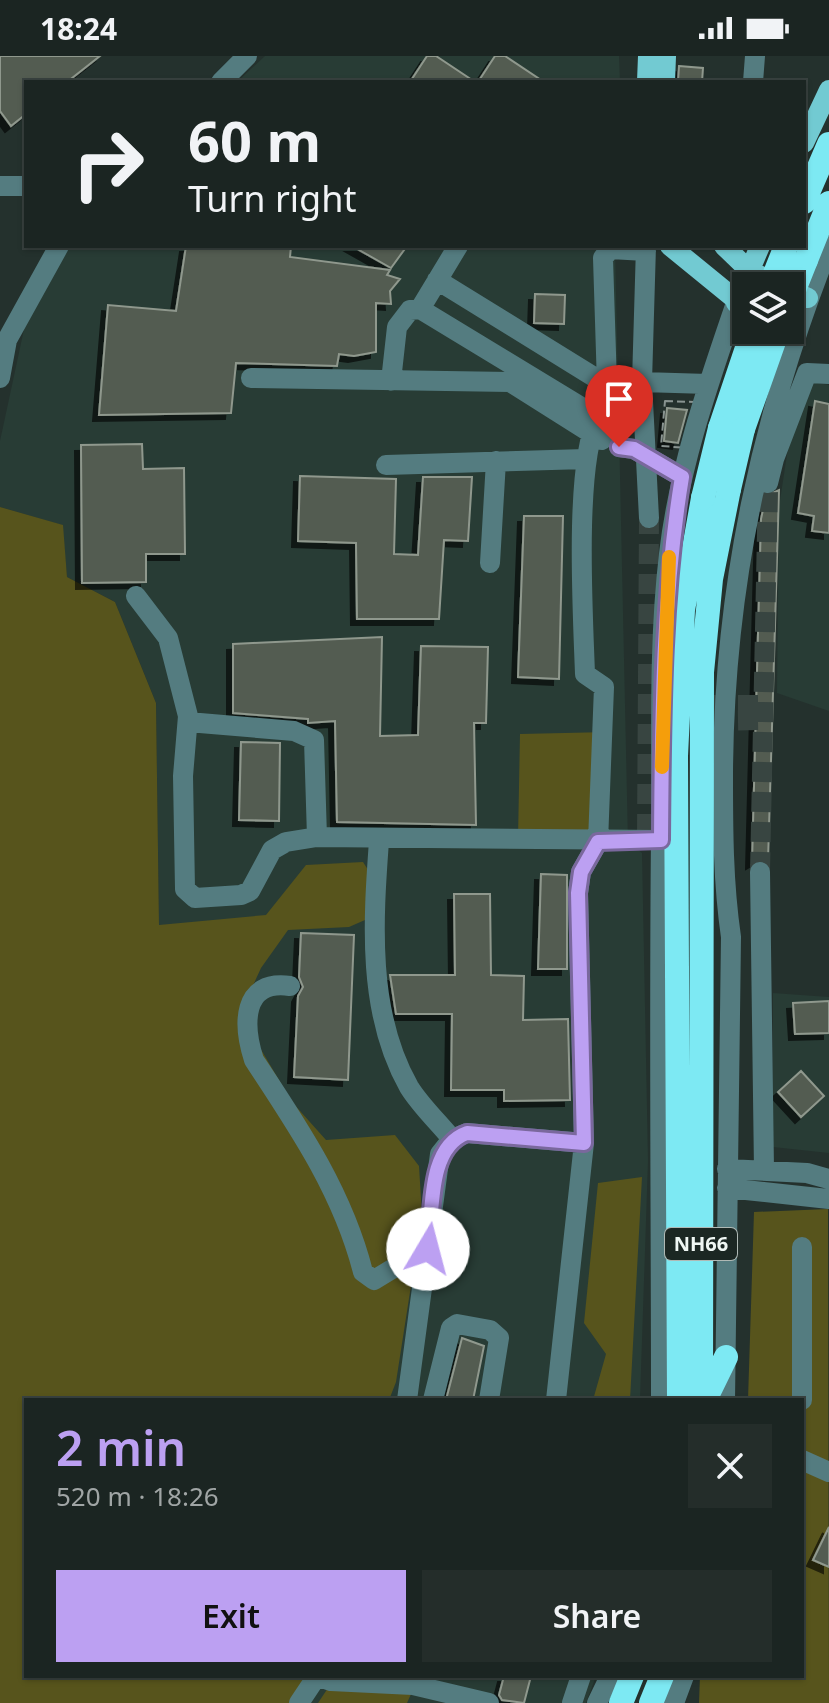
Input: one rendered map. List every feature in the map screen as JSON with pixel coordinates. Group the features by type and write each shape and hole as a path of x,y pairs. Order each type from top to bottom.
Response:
{"highway":[{"path":"806,197 829,144"},
{"path":"806,238 829,203"},
{"path":"781,272 796,253"},
{"name":"NH66","path":"678,1398 676,756 683,610 703,498 731,429 756,344"},
{"name":"NH66","path":"703,1398 702,684 711,579 729,489 731,429"},
{"path":"661,1351 677,1398"},
{"path":"704,1398 726,1357"},
{"path":"621,1703 631,1678"},
{"path":"651,1703 661,1678"}],"main road":[{"path":"647,80 648,56"},
{"path":"665,80 666,56"},
{"path":"806,139 829,90"},
{"path":"672,248 732,298"},
{"path":"726,248 750,271 759,248"}],"street":[{"path":"223,80 247,56"},
{"path":"753,80 755,56"},
{"path":"0,186 24,186"},
{"path":"804,284 829,246"},
{"path":"0,378 7,340 58,248"},
{"path":"420,309 457,248"},
{"path":"386,465 586,459 615,437 642,382 646,249 610,249 603,258 607,385 437,280"},
{"path":"391,381 397,327 410,310 420,309 514,376 682,477"},
{"path":"661,1398 658,1084 649,1058 652,839 669,554 682,477 708,384 732,327"},
{"path":"725,1398 731,937 722,880 723,718 734,586 767,458 786,344"},
{"path":"768,483 767,458 807,373 827,367"},
{"path":"251,378 391,381 514,376"},
{"path":"642,382 708,384"},
{"path":"615,437 649,518"},
{"path":"556,1398 584,1143 578,893 581,872 598,842 604,687 585,674 586,459"},
{"path":"490,563 496,461"},
{"path":"136,596 168,638 188,722 183,776 185,889 195,898 241,895 256,882 272,850 286,842 317,837 379,841 598,842 652,839"},
{"path":"188,722 294,731 314,740 317,837"},
{"path":"379,841 376,968 387,1040 410,1088 452,1139"},
{"path":"760,872 764,1170"},
{"path":"290,986 273,983 255,996 247,1036 254,1060 336,1195 351,1226 363,1272 367,1277 380,1279 397,1266 423,1281"},
{"path":"407,1398 440,1154 452,1139 467,1133 584,1143"},
{"path":"727,1178 764,1170 807,1173 829,1179"},
{"path":"727,1178 829,1199"},
{"path":"802,1247 802,1398"},
{"path":"434,1398 451,1328 457,1324 490,1330 499,1338 489,1398"},
{"path":"804,1461 829,1472"},
{"path":"299,1703 316,1678"},
{"path":"323,1678 413,1685 489,1703"},
{"path":"572,1703 580,1678"},
{"path":"597,1703 609,1678"},
{"path":"674,1703 683,1678"}],"path":[{"path":"680,409 681,402"}],"shaded area":[{"path":"265,56 619,56 620,80 239,80"},
{"path":"68,248 615,248 628,842 642,853 648,1161 640,1398 269,1398 159,925 156,703 115,602 67,577 62,525 0,507 0,441 26,320"},
{"path":"803,380 829,385 829,711 777,693 779,507 795,402"},
{"path":"0,507 63,525 67,577 115,602 156,703 159,925 266,915 306,865 363,862 372,876 365,920 349,927 288,930 261,968 240,1014 292,1102 326,1140 395,1135 419,1166 422,1215 396,1382 390,1398 24,1398 24,1678 306,1678 290,1703 0,1703"},
{"path":"609,732 606,837 518,839 520,734"},
{"path":"773,993 829,997 829,1153 773,1147"},
{"path":"642,1177 630,1398 594,1398 606,1354 584,1323 598,1183"},
{"path":"828,1209 829,1703 699,1703 700,1678 804,1678 804,1398 748,1398 754,1212"},
{"path":"230,1678 595,1678 586,1703 226,1703"},
{"path":"335,1678 418,1678 407,1703 318,1703"}],"building":[{"path":"0,56 100,56 70,80 24,80 24,116 11,126 0,111"},
{"path":"427,56 436,56 472,80 411,80"},
{"path":"495,56 505,56 541,80 479,80"},
{"path":"679,66 703,68 702,80 678,80"},
{"path":"186,248 291,248 290,257 390,270 387,275 400,279 390,291 391,304 376,303 376,352 354,356 339,354 337,366 236,363 231,413 99,415 108,305 176,311"},
{"path":"356,248 406,248 391,268"},
{"path":"535,294 565,295 564,324 534,323"},
{"path":"815,401 829,404 829,533 812,531 814,516 798,513"},
{"path":"667,408 687,410 678,443 664,441"},
{"path":"142,444 143,469 184,468 185,554 146,554 146,582 82,583 81,445"},
{"path":"300,476 396,479 394,554 418,555 423,477 472,477 468,541 444,540 439,619 357,619 356,543 298,541"},
{"path":"779,490 768,862 759,859 752,863 761,519 766,496"},
{"path":"524,516 563,516 559,679 518,677"},
{"path":"382,637 380,736 418,735 421,646 488,647 486,723 474,723 476,825 337,822 335,721 308,723 308,719 233,713 233,644"},
{"path":"241,742 280,743 279,821 239,820"},
{"path":"541,874 567,875 567,969 538,969"},
{"path":"454,894 490,894 491,975 524,976 523,1020 568,1019 570,1100 504,1101 504,1090 451,1090 452,1014 396,1014 390,975 455,975"},
{"path":"301,933 354,935 348,1080 294,1077 298,996 303,987 299,977"},
{"path":"829,1001 829,1033 795,1034 793,1003"},
{"path":"801,1071 824,1096 801,1117 778,1092"},
{"path":"462,1338 484,1346 473,1398 447,1398"},
{"path":"829,1527 829,1567 813,1560"},
{"path":"503,1678 530,1678 524,1703 502,1700 499,1695"}],"tunnel":[{"path":"760,872 768,483"},
{"path":"647,834 649,518"},
{"path":"708,705 765,705"},
{"path":"708,721 764,720"}],"slow traffic":[{"path":"662,767 662,682 669,557"}],"route":[{"path":"428,1249 440,1154 452,1139 467,1133 584,1143 578,893 581,872 598,842 661,840 662,682 669,554 682,477 634,449 619,447"}]}
